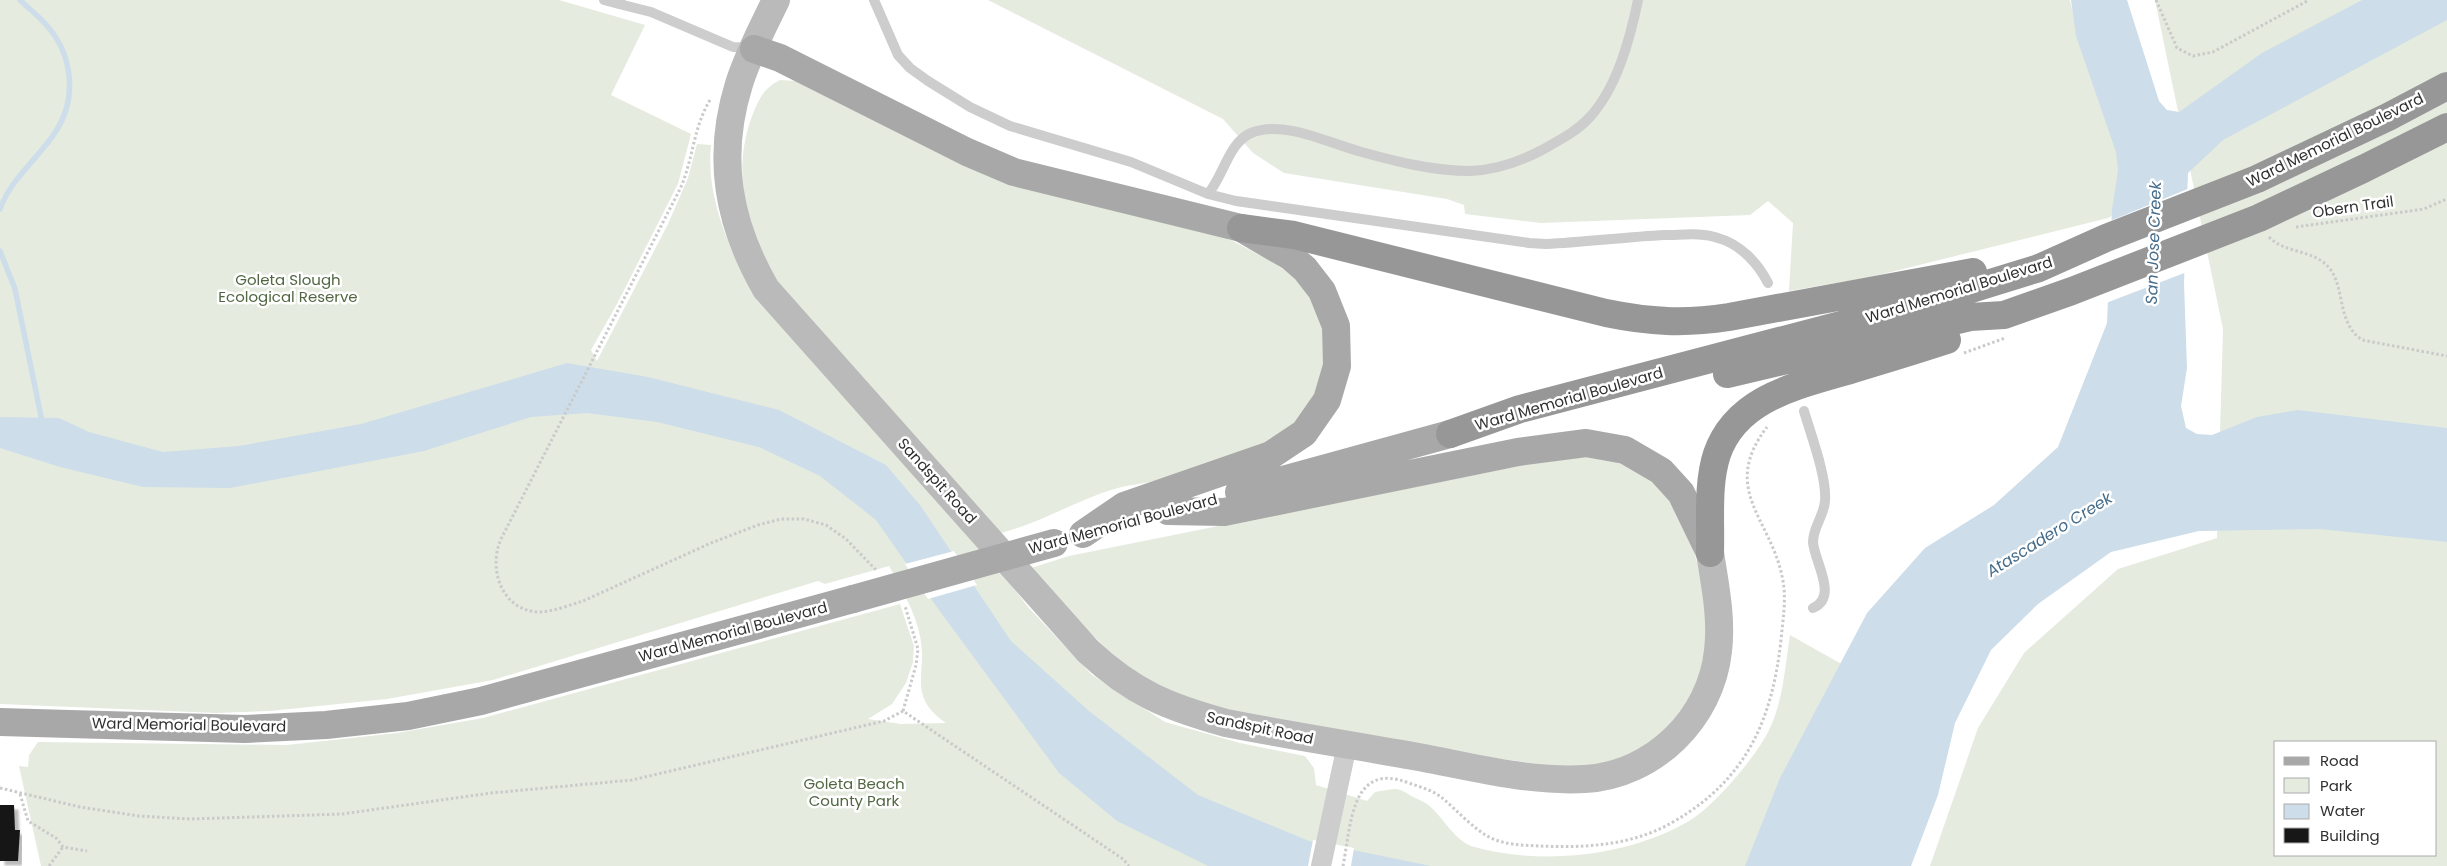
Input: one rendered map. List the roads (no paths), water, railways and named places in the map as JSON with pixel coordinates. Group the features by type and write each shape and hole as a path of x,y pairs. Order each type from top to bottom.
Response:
{"highway":[{"name":"Ward Memorial Boulevard","path":"1450,434 1520,409 1932,301 2039,268 2106,238 2258,178 2388,117 2447,86"},
{"name":"Ward Memorial Boulevard","path":"1450,434 1531,420 1970,317 2004,315 2096,281 2266,231 2365,168 2447,127"},
{"path":"1241,228 1294,235 1631,318 1675,323 1729,317 1974,272 2106,238"},
{"path":"1710,553 1712,492 1716,456 1732,426 1750,408 1790,388 1975,331 2004,315"}],"main road":[{"path":"754,49 780,58 968,152 1014,172 1241,228 1291,256 1305,269 1322,291 1333,314 1338,342 1336,376 1327,400 1304,433 1284,448 1257,461 1124,506 1083,534"},
{"name":"Ward Memorial Boulevard","path":"0,722 245,729 326,725 408,716 480,701 1450,434"},
{"path":"1168,511 1224,512 1518,452 1586,443 1625,450 1661,471 1681,493 1710,553"}],"street":[{"name":"Sandspit Road","path":"776,0 739,83 730,127 727,159 728,189 735,220 748,258 766,289 1088,651 1113,674 1154,699 1226,724 1347,745 1549,779 1571,780 1602,776 1644,762 1676,738 1689,723 1706,695 1712,681 1718,650 1719,632 1719,614 1710,553"},
{"path":"1320,866 1347,745"}],"lane":[{"path":"604,0 620,2 651,12 733,48 754,49"},
{"path":"874,0 898,55 910,68 949,95 1010,126 1131,162 1208,194 1236,201 1528,243 1546,244 1691,234 1716,237 1733,244 1749,257 1763,273 1768,283"},
{"path":"1208,194 1216,184 1240,141 1249,134 1276,129 1295,132 1389,159 1450,170 1484,170 1520,161 1573,131 1600,105 1618,65 1638,0"},
{"path":"1804,411 1825,495 1823,513 1815,530 1813,541 1825,590 1820,603 1813,608"}],"water":[{"path":"2071,0 2127,0 2159,101 2167,110 2179,112 2262,53 2362,0 2447,0 2447,20 2223,140 2188,173 2184,283 2187,368 2181,406 2186,428 2197,434 2212,435 2257,417 2298,410 2447,428 2447,542 2320,529 2199,531 2111,552 2038,604 1991,650 1955,723 1938,795 1911,866 1745,866 1780,778 1867,613 1925,548 1994,505 2058,447 2107,323 2112,209 2118,171 2116,152 2076,36"},
{"path":"567,363 648,377 779,410 886,465 920,505 1011,641 1089,711 1198,795 1309,841 1431,866 1208,866 1117,821 1059,773 939,610 876,520 820,476 759,447 657,422 587,413 531,417 424,451 230,488 143,487 60,467 0,448 0,417 59,418 89,432 163,452 239,446 361,424"}],"waterway":[{"path":"0,209 18,178 56,131 63,119 69,92 67,64 63,51 45,23 20,0"},
{"path":"0,251 15,289 43,426"}],"water label":[{"name":"San Jose Creek","path":"2153,243"},
{"name":"Atascadero Creek","path":"2049,534"}],"park label":[{"name":"Goleta Slough Ecological Reserve","path":"288,288"},
{"name":"Goleta Beach County Park","path":"854,792"}]}
